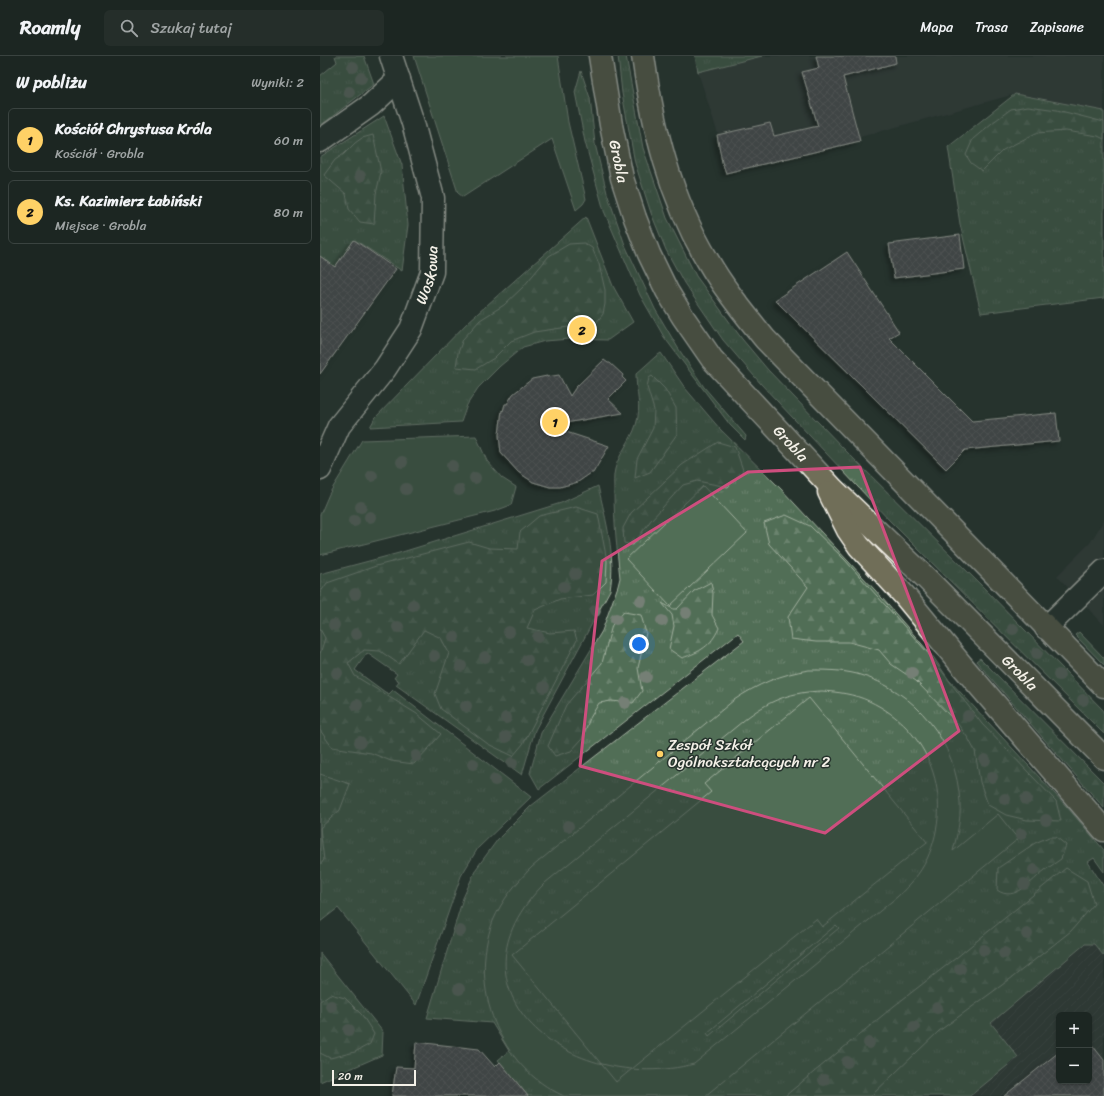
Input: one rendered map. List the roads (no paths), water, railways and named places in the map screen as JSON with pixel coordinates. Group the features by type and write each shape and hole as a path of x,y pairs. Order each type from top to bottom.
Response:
{"main road":[{"name":"Grobla","path":"600,56 610,125 622,178 641,232 667,291 712,359 749,400 820,473 833,489 926,578 1104,758"},
{"path":"643,56 659,140 674,191 707,260 734,300 770,345 1104,686"},
{"path":"820,473 848,530 859,546 904,595 964,668 1104,830"}],"street":[{"name":"Woskowa","path":"320,469 339,426 385,369 411,329 432,272 433,198 413,122 391,56"},
{"path":"320,141 371,105 399,79"},
{"path":"1046,628 1104,572"}],"place":[{"name":"Ks. Kazimierz Łabiński","path":"582,330"},
{"name":"Kościół Chrystusa Króla","path":"555,422"},
{"name":"Zespół Szkół Ogólnokształcących nr 2","path":"660,754"}]}
